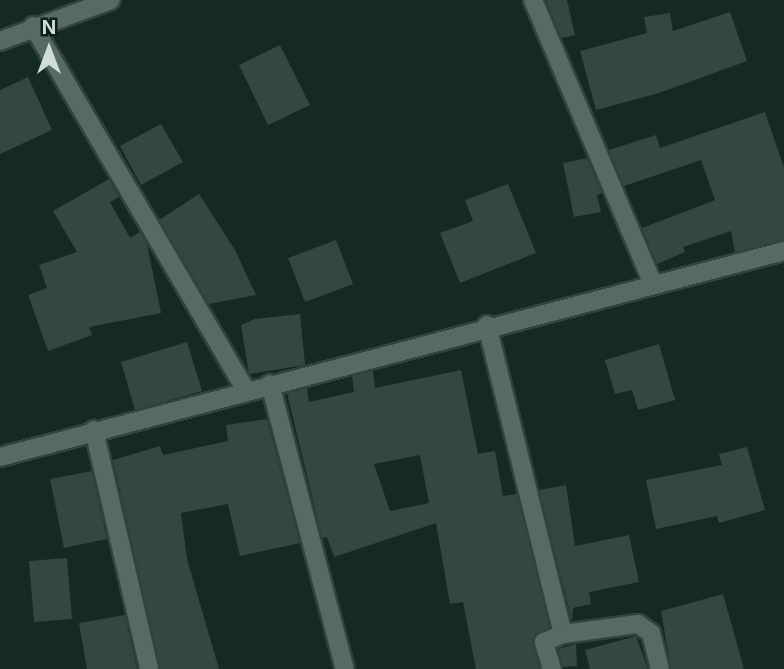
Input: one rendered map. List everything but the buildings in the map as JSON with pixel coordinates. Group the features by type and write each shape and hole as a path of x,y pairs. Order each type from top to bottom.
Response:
{"street":[{"path":"0,41 33,26 111,0"},
{"path":"533,0 653,284"},
{"path":"33,26 246,391"},
{"path":"0,457 487,326 784,251"},
{"path":"487,326 563,634"},
{"path":"270,384 345,669"},
{"path":"94,430 149,669"},
{"path":"552,669 544,642 563,634 638,624 651,632 660,669"}]}
